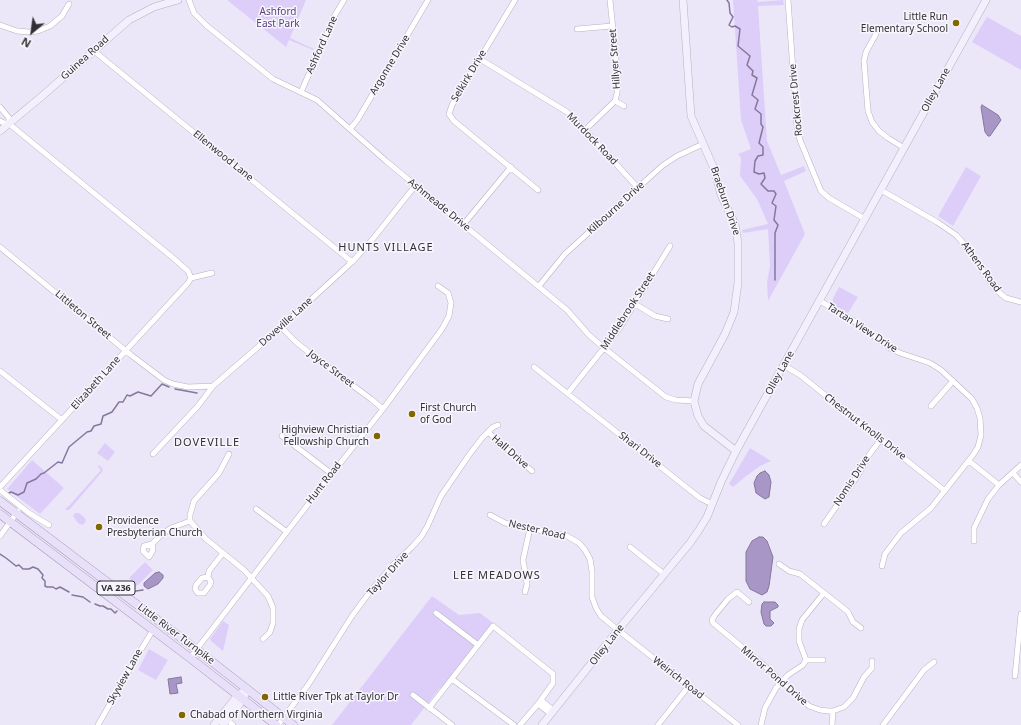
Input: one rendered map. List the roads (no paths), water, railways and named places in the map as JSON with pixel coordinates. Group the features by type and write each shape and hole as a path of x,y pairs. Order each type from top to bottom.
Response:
{"main road":[{"name":"Guinea Road","path":"0,131 121,26 137,15 154,7 178,0"},
{"name":"Braeburn Drive","path":"683,0 690,104 693,122 715,171 721,195 736,229 738,244 738,283 736,304 731,321 698,384 694,401"},
{"name":"Olley Lane","path":"542,725 699,530 736,451 785,366 986,0"},
{"path":"694,401 698,416 704,426 736,451"},
{"name":"Little River Turnpike","path":"0,501 19,510 294,725"},
{"name":"Little River Turnpike","path":"0,514 277,725"},
{"path":"214,725 226,721 241,697 248,689"}],"street":[{"name":"Ashmeade Drive","path":"189,0 194,13 207,26 273,79 317,100 415,186 567,310 585,331 604,348 666,397 676,400 694,401"},
{"name":"Ashford Lane","path":"301,92 335,15 344,0"},
{"name":"Argonne Drive","path":"350,130 428,0"},
{"name":"Selkirk Drive","path":"514,0 446,115 538,190"},
{"name":"Hillyer Street","path":"585,130 615,102 617,93 618,79 610,0"},
{"name":"Rockcrest Drive","path":"788,0 797,127 800,140 821,192 865,219"},
{"path":"0,25 17,31 38,31 50,26 62,16 69,4"},
{"path":"577,29 612,26"},
{"path":"876,34 866,52 864,61 868,111 872,122 879,131 904,148"},
{"name":"Ellenwood Lane","path":"94,51 352,262"},
{"name":"Murdock Road","path":"480,59 561,108 585,130 638,188"},
{"path":"615,102 624,106"},
{"path":"0,107 9,118 9,124"},
{"path":"0,121 9,124 172,257 188,271 191,278 212,273"},
{"name":"Kilbourne Drive","path":"539,286 565,254 670,160 703,144"},
{"path":"463,225 510,167"},
{"name":"Doveville Lane","path":"153,454 198,406 214,386 352,262 372,240 415,186"},
{"name":"Athens Road","path":"881,190 937,222 956,235 966,246 996,290 1006,298 1021,302"},
{"name":"Middlebrook Street","path":"568,393 619,329 670,246"},
{"name":"Littleton Street","path":"0,247 156,374 170,383 188,387 214,386"},
{"name":"Elizabeth Lane","path":"0,489 191,278"},
{"name":"Hunt Road","path":"190,658 383,409 442,329 451,309 450,298 445,291 438,286"},
{"name":"Tartan View Drive","path":"820,301 854,321 890,348 930,363 941,370 972,399 980,418 980,441 973,455 928,511 901,533 885,554 882,566"},
{"path":"634,304 648,313 668,319"},
{"name":"Joyce Street","path":"281,327 314,357 383,409"},
{"name":"Shari Drive","path":"534,366 700,498 712,504"},
{"name":"Chestnut Knolls Drive","path":"785,366 881,439 945,491"},
{"path":"0,370 62,420"},
{"path":"931,406 953,381"},
{"name":"Taylor Drive","path":"277,725 370,592 394,564 421,537 449,482 488,432 498,425"},
{"name":"Hall Drive","path":"488,432 532,471"},
{"path":"282,436 332,474"},
{"name":"Nomis Drive","path":"824,524 881,439"},
{"path":"229,454 219,473 194,501 190,521 206,539 244,570 268,596 273,608 274,617 270,632 263,639"},
{"path":"969,461 998,485"},
{"path":"974,541 974,528 988,499 998,485 1021,465"},
{"path":"1013,473 1021,482"},
{"path":"0,489 19,510 29,513 49,525"},
{"path":"256,509 287,532"},
{"path":"0,536 19,510"},
{"name":"Nester Road","path":"490,515 505,523 567,536 576,541 588,555 591,564 591,590 595,604 601,616 618,630"},
{"path":"152,544 160,536 172,528 190,521"},
{"path":"525,592 527,584 523,560 530,528"},
{"path":"630,548 664,574"},
{"path":"208,577 209,571 223,553"},
{"path":"780,564 789,571 800,574 846,611 853,622 861,628"},
{"name":"Mirror Pond Drive","path":"749,602 737,592 728,599 715,615 712,622 759,661 809,706 820,710 833,711"},
{"path":"806,660 798,641 799,629 802,620 824,593"},
{"path":"436,613 478,645"},
{"path":"1015,676 1020,643 1021,614"},
{"path":"429,708 493,626 550,670 553,674 554,680 540,702 520,725"},
{"name":"Skyview Lane","path":"98,725 153,630"},
{"name":"Weirich Road","path":"618,630 737,725"},
{"path":"806,660 823,660"},
{"path":"761,725 768,701 776,688 788,675 806,660"},
{"path":"832,725 833,711 844,707 853,698 864,676 872,668 872,661"},
{"path":"883,725 924,670 934,662"},
{"path":"452,679 514,725"},
{"path":"658,725 688,687"},
{"path":"414,695 452,725"},
{"path":"540,702 552,713"}],"waterway":[{"path":"727,0 729,3 730,13 733,17 729,25 740,29 738,46 750,56 747,65 753,71 752,75 757,78 752,95 758,100 755,109 761,114 761,124 763,127 759,143 763,147 763,155 758,156 755,161 754,172 759,174 764,173 765,178 761,184 768,191 774,191 776,194 772,203 776,206 774,220 778,225 775,233 775,280"},
{"path":"9,493 11,492 18,495 24,492 27,483 36,479 58,462 62,463 69,447 87,432 91,431 94,426 101,424 103,416 112,412 119,402 123,402 127,395 130,396 138,392 151,396 162,384 169,387"},
{"path":"175,389 197,393"},
{"path":"0,554 16,566 19,565 23,569 33,567 38,569 43,575 42,578 45,581 45,586 56,589 60,587 69,592"},
{"path":"133,593 143,590"},
{"path":"72,595 83,597 90,602"},
{"path":"95,604 111,609 115,613 117,611"}],"place":[{"name":"Little Run Elementary School","path":"956,23"},
{"name":"First Church of God","path":"412,414"},
{"name":"Highview Christian Fellowship Church","path":"377,436"},
{"name":"Providence Presbyterian Church","path":"99,527"},
{"name":"Little River Tpk at Taylor Dr","path":"265,697"},
{"name":"Chabad of Northern Virginia","path":"182,715"}],"district":[{"name":"HUNTS VILLAGE","path":"386,248"},
{"name":"DOVEVILLE","path":"207,443"},
{"name":"LEE MEADOWS","path":"497,576"}],"park label":[{"name":"Ashford East Park","path":"278,18"}]}
